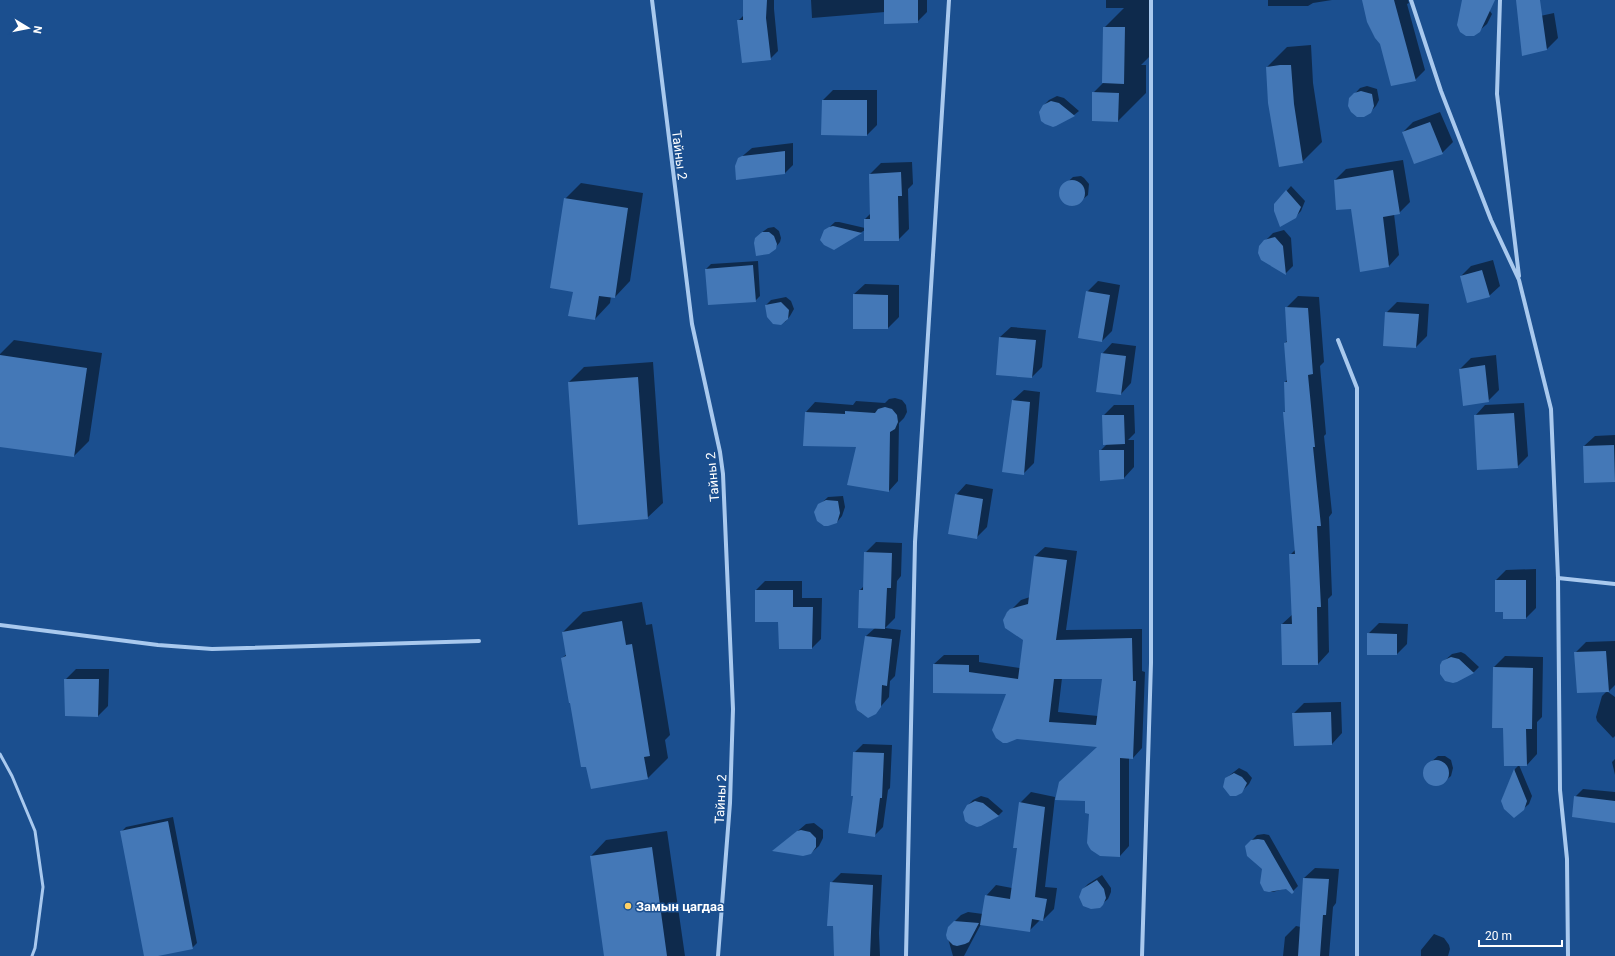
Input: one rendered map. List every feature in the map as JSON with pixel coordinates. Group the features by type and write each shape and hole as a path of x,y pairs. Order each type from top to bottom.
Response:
{"street":[{"name":"Тайны 2","path":"652,0 692,324 720,452 723,474 733,710 730,803 718,956"},
{"path":"906,956 915,542 950,0"},
{"path":"1142,956 1151,663 1151,0"},
{"path":"1411,0 1441,92 1491,220 1519,280"},
{"path":"1500,0 1497,94 1519,280 1552,409 1558,578 1560,790 1567,859 1568,956"},
{"path":"1338,340 1357,388 1357,956"},
{"path":"1558,578 1615,584"},
{"path":"0,625 212,649 479,641"}],"lane":[{"path":"0,754 12,776 35,831 43,887 35,948 32,956"}],"building":[{"path":"743,0 767,0 766,18 771,60 742,63 737,20 743,20"},
{"path":"884,0 918,0 918,23 884,24"},
{"path":"1362,0 1394,0 1416,81 1391,86 1380,44 1375,38 1367,22"},
{"path":"1462,0 1495,0 1480,32 1474,36 1466,36 1460,32 1457,25"},
{"path":"1516,0 1540,0 1547,50 1522,56"},
{"path":"1103,27 1125,27 1124,84 1102,83"},
{"path":"1291,65 1294,104 1303,163 1279,167 1268,103 1266,67"},
{"path":"1361,91 1372,94 1374,106 1371,113 1364,117 1357,117 1351,112 1348,106 1349,98 1354,93"},
{"path":"1092,92 1119,93 1118,122 1092,121"},
{"path":"822,100 867,100 867,136 821,135"},
{"path":"1051,101 1059,103 1075,116 1053,127 1045,124 1041,121 1039,112 1043,105"},
{"path":"1430,122 1443,154 1414,164 1402,132"},
{"path":"785,151 785,174 736,180 735,166 738,158 742,156"},
{"path":"1393,170 1400,214 1383,217 1389,267 1360,272 1351,209 1336,210 1334,180"},
{"path":"901,172 902,196 898,196 899,241 864,241 864,219 870,219 869,174"},
{"path":"1072,180 1081,184 1085,193 1081,202 1072,206 1063,202 1059,193 1063,184"},
{"path":"1286,190 1301,207 1296,218 1280,227 1274,211 1274,204"},
{"path":"564,198 628,208 615,298 599,296 595,320 568,316 573,292 550,288"},
{"path":"833,226 862,233 834,250 824,245 820,240 824,230"},
{"path":"762,232 769,232 774,236 777,244 776,249 769,254 756,256 754,243 755,238"},
{"path":"1275,237 1283,246 1286,275 1261,260 1258,253 1259,246 1264,240"},
{"path":"753,265 756,302 708,305 705,269"},
{"path":"1482,270 1490,297 1467,303 1460,276"},
{"path":"1086,291 1110,295 1102,342 1078,338"},
{"path":"853,294 888,295 888,329 853,329"},
{"path":"781,302 789,310 788,319 781,325 773,324 767,317 765,305"},
{"path":"1285,307 1308,308 1313,374 1308,375 1321,526 1317,526 1321,607 1317,607 1318,665 1282,665 1281,624 1292,624 1289,554 1295,554 1283,412 1285,412 1284,382 1287,382 1284,343 1287,342"},
{"path":"1385,312 1419,314 1416,348 1383,346"},
{"path":"999,337 1036,340 1032,378 996,375"},
{"path":"1101,353 1126,356 1121,395 1096,392"},
{"path":"0,355 87,368 74,457 0,447"},
{"path":"1485,365 1489,402 1463,406 1459,369"},
{"path":"638,377 648,519 578,525 568,382"},
{"path":"1012,400 1030,402 1024,475 1002,472"},
{"path":"885,407 892,409 897,415 898,422 895,429 890,432 889,492 847,485 856,447 803,446 805,412 845,414 845,411 875,413 878,409"},
{"path":"1514,413 1518,468 1477,470 1474,415"},
{"path":"1102,415 1124,415 1125,444 1103,445"},
{"path":"1614,445 1615,482 1584,483 1583,446"},
{"path":"1099,450 1124,450 1124,479 1100,481"},
{"path":"955,494 983,499 977,539 948,534"},
{"path":"826,500 838,501 840,513 837,523 824,526 817,521 814,512 818,504"},
{"path":"864,552 892,553 891,588 887,588 885,629 858,628 859,590 863,590"},
{"path":"1034,556 1067,560 1056,640 1132,638 1133,681 1136,681 1133,759 1120,758 1120,857 1100,856 1089,847 1087,843 1089,814 1085,813 1085,801 1055,800 1059,782 1097,747 1017,739 1003,743 996,738 992,730 1006,694 933,693 933,664 969,665 969,672 1018,679 1023,640 1005,628 1003,620 1010,609 1028,604","holes":["1054,679 1102,679 1096,725 1049,722"]},
{"path":"1495,580 1526,580 1526,619 1503,619 1503,612 1495,612"},
{"path":"755,590 793,590 793,607 813,607 812,649 779,649 778,622 755,622"},
{"path":"622,621 626,645 632,644 650,756 644,757 648,779 591,789 586,767 581,767 569,703 561,658 566,656 562,632"},
{"path":"1367,633 1397,634 1397,655 1367,655"},
{"path":"865,636 892,639 887,686 882,685 881,707 876,714 868,718 857,710 855,702"},
{"path":"1606,651 1609,692 1577,693 1574,652"},
{"path":"1451,657 1459,659 1474,673 1457,682 1453,683 1445,681 1440,674 1440,665 1442,661"},
{"path":"1493,667 1533,668 1532,729 1526,729 1527,766 1504,766 1503,728 1492,728"},
{"path":"64,679 99,679 98,717 65,716"},
{"path":"1331,712 1332,745 1294,746 1292,713"},
{"path":"853,752 884,753 882,798 880,798 875,837 848,833 853,796 851,796"},
{"path":"1436,760 1445,764 1449,773 1445,782 1436,786 1427,782 1423,773 1427,764"},
{"path":"1514,769 1527,801 1524,810 1514,818 1504,809 1501,801"},
{"path":"1234,773 1242,777 1247,783 1242,793 1236,796 1230,796 1223,787 1225,778"},
{"path":"1574,796 1615,801 1615,823 1572,817"},
{"path":"975,801 983,803 999,816 981,826 977,827 969,824 965,821 963,812 967,805"},
{"path":"1019,802 1045,807 1035,897 1047,899 1043,921 1032,919 1030,932 980,925 985,895 1010,899 1017,848 1013,848"},
{"path":"168,821 193,949 158,956 144,956 120,831"},
{"path":"801,830 810,832 816,838 816,847 811,854 803,856 772,851 797,831"},
{"path":"1251,840 1264,840 1294,892 1292,894 1286,889 1269,892 1264,891 1260,883 1262,869 1247,856 1245,846"},
{"name":"Замын цагдаа","path":"652,847 667,956 604,956 590,856"},
{"path":"1303,878 1329,879 1326,915 1323,915 1320,956 1298,956"},
{"path":"1097,880 1104,889 1106,898 1100,908 1091,909 1083,906 1079,897 1082,889"},
{"path":"830,882 873,885 870,956 834,956 833,926 827,926"},
{"path":"954,921 979,923 969,942 957,946 953,945 947,939 946,935 948,927"}],"place":[{"name":"Замын цагдаа","path":"628,906"}]}
